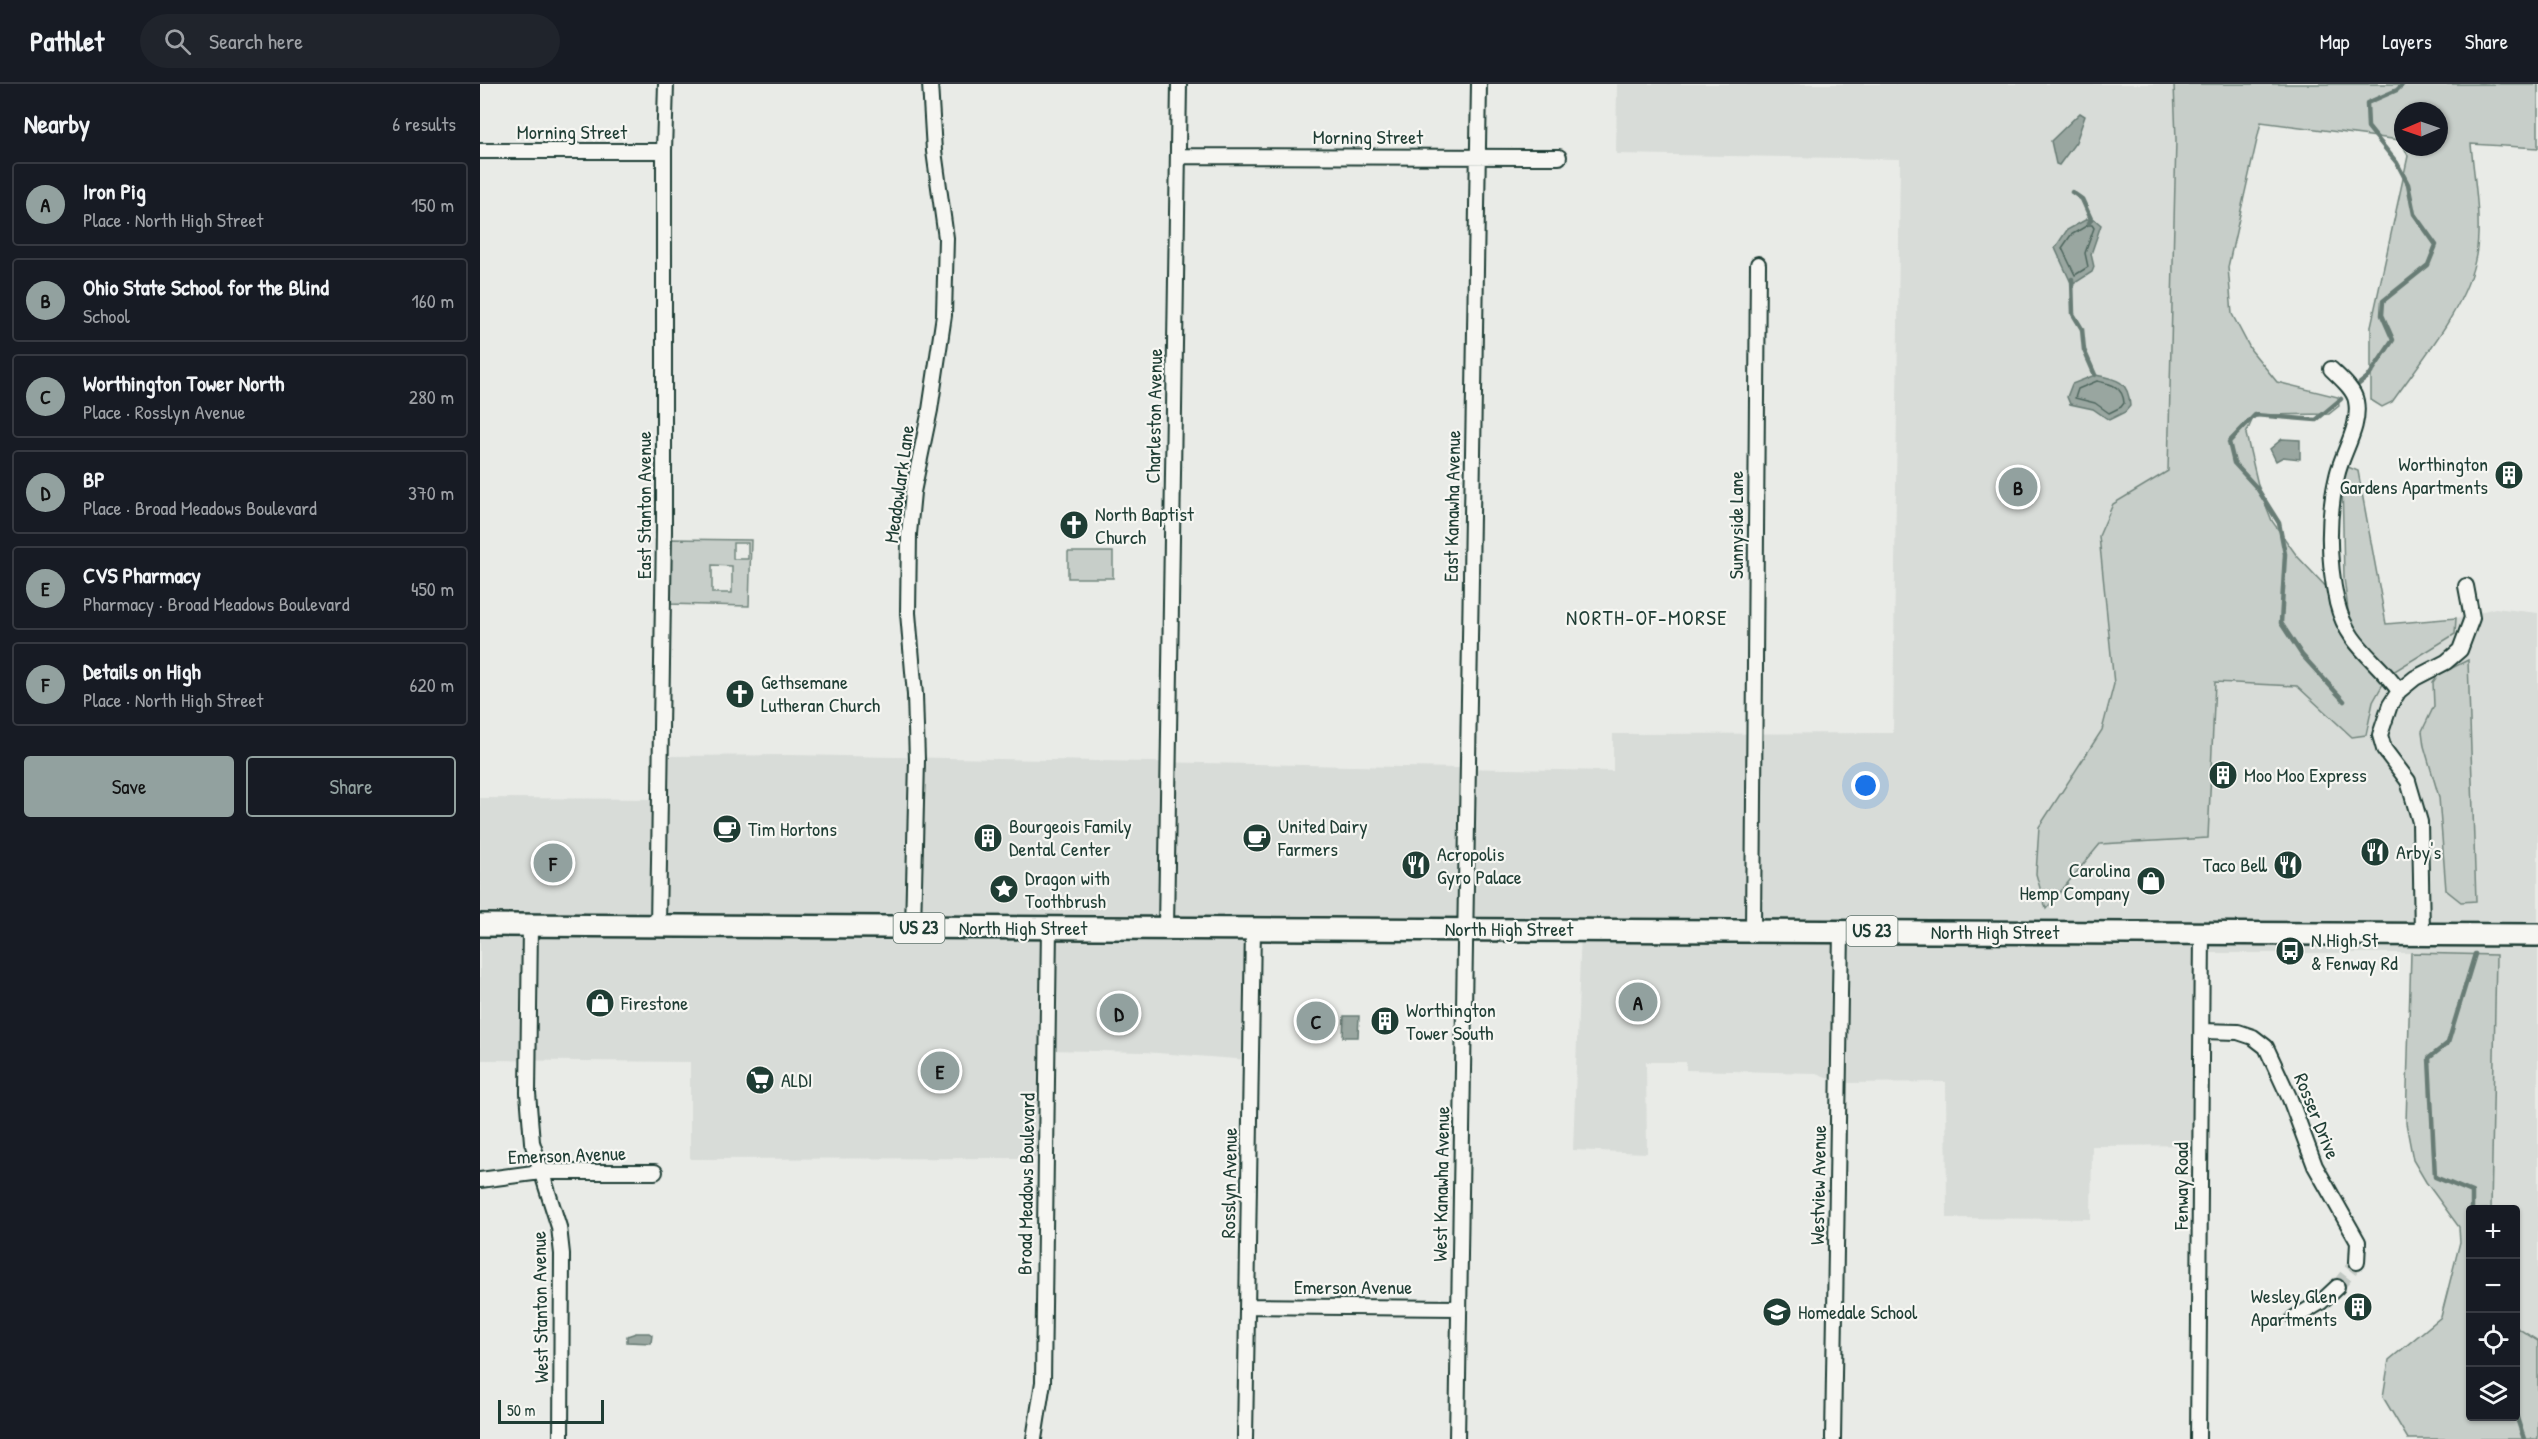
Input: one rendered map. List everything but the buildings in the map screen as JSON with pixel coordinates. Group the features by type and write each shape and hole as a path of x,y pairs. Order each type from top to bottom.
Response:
{"main road":[{"name":"North High Street","path":"480,925 2538,935"}],"street":[{"name":"East Stanton Avenue","path":"658,927 664,531 666,84"},
{"name":"Meadowlark Lane","path":"914,928 917,760 915,695 908,613 909,534 914,492 945,315 946,238 934,151 930,84"},
{"name":"Charleston Avenue","path":"1166,928 1179,84"},
{"name":"East Kanawha Avenue","path":"1465,929 1479,84"},
{"name":"Morning Street","path":"480,152 664,151"},
{"name":"Morning Street","path":"1178,156 1559,157"},
{"name":"Sunnyside Lane","path":"1753,930 1758,264"},
{"path":"2331,369 2356,399 2357,412 2337,475 2328,541 2338,604 2349,634 2361,651 2392,681 2399,692"},
{"path":"2422,934 2420,822 2409,781 2384,749 2380,735 2386,713 2399,692 2415,678 2446,662 2460,650 2472,618 2466,586"},
{"name":"West Stanton Avenue","path":"530,926 528,1093 532,1142 559,1227 562,1254 561,1439"},
{"name":"Broad Meadows Boulevard","path":"1034,1439 1043,1382 1049,928"},
{"name":"Rosslyn Avenue","path":"1245,1439 1253,928"},
{"name":"West Kanawha Avenue","path":"1457,1439 1465,929"},
{"name":"Westview Avenue","path":"1833,1439 1841,931"},
{"name":"Fenway Road","path":"2198,1439 2202,933"},
{"name":"Rosser Drive","path":"2202,1031 2238,1032 2253,1037 2266,1047 2290,1099 2315,1166 2358,1242 2357,1262"},
{"name":"Emerson Avenue","path":"480,1180 541,1172 656,1172"},
{"path":"2294,1317 2321,1302 2337,1287"},
{"name":"Emerson Avenue","path":"1247,1306 1459,1308"}],"shaded area":[{"path":"1617,84 2174,84 2176,140 2168,471 2113,504 2099,536 2114,684 2102,730 2039,827 2046,908 2100,844 2208,838 2215,682 2297,686 2352,737 2366,735 2373,702 2388,675 2455,634 2456,618 2495,608 2538,613 2538,1341 2520,1330 2520,1205 2491,1205 2496,955 2203,953 2206,1145 2092,1146 2091,1219 1947,1218 1946,1082 1842,1083 1816,1073 1686,1070 1686,1062 1646,1062 1647,1153 1573,1150 1581,930 1250,927 1249,1060 1144,1052 1047,1050 1043,1158 690,1159 690,1062 480,1060 480,798 660,799 666,756 792,755 1613,771 1613,734 1893,733 1900,159 1616,154"},
{"path":"2174,84 2538,84 2538,148 2471,144 2477,200 2478,241 2471,274 2442,332 2392,402 2382,407 2371,400 2371,326 2408,156 2448,156 2448,102 2394,102 2394,139 2261,122 2228,267 2232,314 2251,350 2277,382 2338,397 2339,406 2329,414 2263,415 2253,418 2246,434 2258,485 2272,521 2297,556 2348,610 2344,578 2342,479 2348,467 2358,471 2386,624 2456,618 2455,634 2388,675 2373,702 2366,735 2352,737 2297,686 2215,682 2208,838 2100,844 2046,909 2036,874 2039,827 2102,730 2114,684 2099,536 2113,504 2168,471 2176,140"},
{"path":"668,539 751,540 749,606 667,604","holes":["733,543 748,543 748,559 733,559","712,565 732,566 732,593 712,593"]},
{"path":"1068,552 1113,552 1113,578 1068,578"},
{"path":"2468,660 2476,901 2461,902 2446,890 2439,797 2424,746 2422,731 2434,706 2433,682 2438,675"},
{"path":"2411,953 2496,955 2491,1205 2466,1205 2466,1421 2520,1421 2520,1330 2538,1341 2538,1439 2408,1439 2383,1397 2389,1360 2441,1317 2460,1242 2459,1227 2413,1160 2406,1123"}],"water":[{"path":"2080,113 2085,116 2076,142 2059,165 2056,164 2051,141"},
{"path":"2087,219 2094,219 2101,225 2091,254 2094,267 2092,272 2072,285 2055,248 2067,230"},
{"path":"2095,375 2110,378 2124,386 2130,406 2125,412 2109,420 2093,409 2070,404 2067,397 2072,384"},
{"path":"2282,439 2300,440 2300,459 2283,457 2276,461 2270,449"},
{"path":"1344,1016 1359,1016 1358,1037 1343,1037"},
{"path":"636,1333 652,1335 651,1343 627,1342 627,1336"}],"waterway":[{"path":"2359,384 2369,376 2393,340 2382,315 2383,301 2428,265 2436,245 2414,214 2408,184 2397,163 2368,127 2367,103 2397,90 2403,84"},
{"path":"2072,192 2082,199 2091,219 2089,223"},
{"path":"2072,279 2073,314 2082,329 2084,350 2095,375"},
{"path":"2341,399 2316,420 2255,415 2229,442 2234,463 2257,488 2279,523 2285,554 2281,623 2302,655 2344,701"},
{"path":"2472,1205 2472,1192 2435,1177 2429,1058 2448,1043 2475,954"},
{"path":"2518,1421 2524,1439"}],"tunnel":[{"path":"2337,1287 2357,1262"}],"place":[{"name":"Worthington Gardens Apartments","path":"2509,475"},
{"name":"Ohio State School for the Blind","path":"2018,487"},
{"name":"North Baptist Church","path":"1074,525"},
{"name":"Gethsemane Lutheran Church","path":"740,694"},
{"name":"Moo Moo Express","path":"2223,775"},
{"name":"Tim Hortons","path":"727,829"},
{"name":"Bourgeois Family Dental Center","path":"988,838"},
{"name":"United Dairy Farmers","path":"1257,838"},
{"name":"Arby's","path":"2375,852"},
{"name":"Details on High","path":"553,863"},
{"name":"Acropolis Gyro Palace","path":"1416,865"},
{"name":"Taco Bell","path":"2288,865"},
{"name":"Carolina Hemp Company","path":"2151,881"},
{"name":"Dragon with Toothbrush","path":"1004,889"},
{"name":"N High St & Fenway Rd","path":"2290,951"},
{"name":"Iron Pig","path":"1638,1002"},
{"name":"Firestone","path":"600,1003"},
{"name":"BP","path":"1119,1013"},
{"name":"Worthington Tower North","path":"1316,1021"},
{"name":"Worthington Tower South","path":"1385,1021"},
{"name":"CVS Pharmacy","path":"940,1071"},
{"name":"ALDI","path":"760,1080"},
{"name":"Wesley Glen Apartments","path":"2358,1307"},
{"name":"Homedale School","path":"1777,1312"}],"district":[{"name":"NORTH-OF-MORSE","path":"1647,618"}]}
